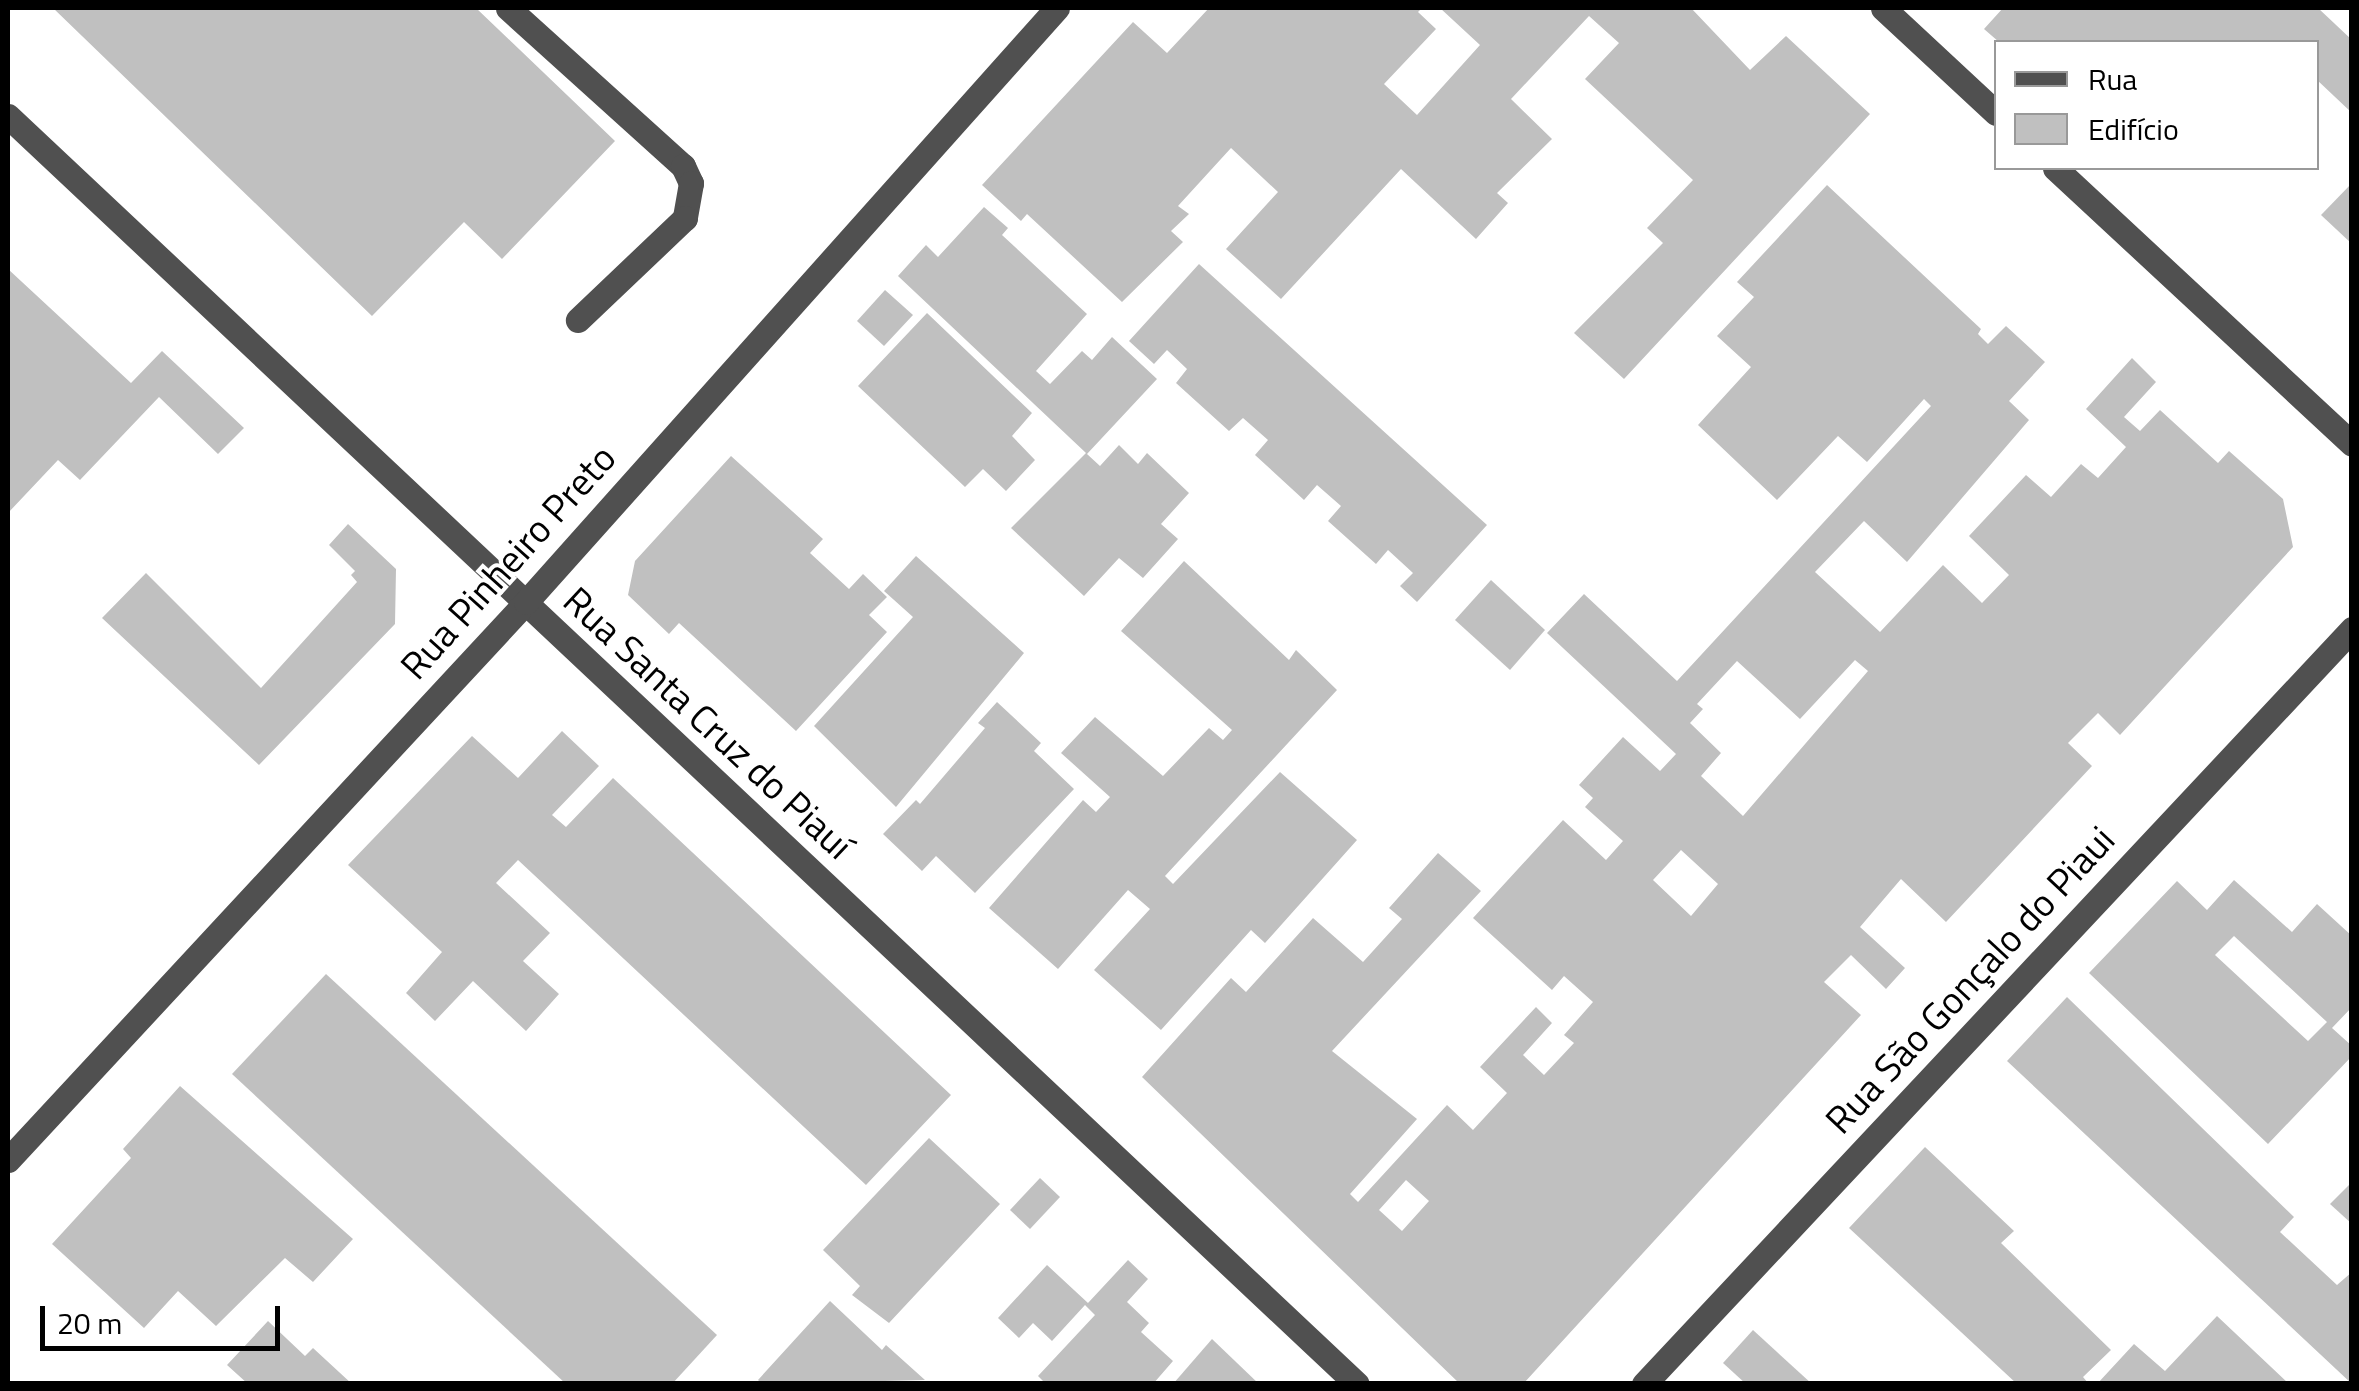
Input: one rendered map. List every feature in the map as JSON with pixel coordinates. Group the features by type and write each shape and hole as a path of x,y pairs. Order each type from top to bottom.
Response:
{"street":[{"path":"508,8 683,166 691,183 685,218 578,320"},
{"name":"Rua Pinheiro Preto","path":"8,1160 526,602 1057,8"},
{"path":"1883,8 1994,111"},
{"name":"Rua Santa Cruz do Piauí","path":"8,116 1357,1384"},
{"path":"2057,170 2352,444"},
{"name":"Rua São Gonçalo do Piaui","path":"1644,1384 2352,628"}],"building":[{"path":"53,8 476,8 615,141 502,259 464,222 372,316"},
{"path":"1209,8 1422,8 1418,12 1436,29 1384,84 1417,115 1480,45 1440,8 1691,8 1750,70 1786,36 1870,114 1624,379 1574,333 1663,243 1647,228 1693,180 1585,79 1619,43 1589,16 1511,99 1552,139 1497,193 1508,203 1476,239 1401,169 1281,299 1226,249 1278,192 1231,148 1178,206 1189,214 1171,231 1183,242 1122,302 1027,214 1021,221 982,185 1133,22 1167,53"},
{"path":"2003,8 2318,8 2352,40 2352,113 2319,82 2319,40 1997,40 1984,29"},
{"path":"2352,183 2352,244 2321,215"},
{"path":"1827,185 1981,329 1978,334 1988,344 2006,326 2045,362 2009,401 2029,420 1907,562 1864,521 1815,572 1880,632 1943,565 1982,603 2009,575 1969,536 2026,475 2051,497 2081,464 2098,478 2126,447 2086,409 2132,358 2156,382 2124,417 2140,431 2160,410 2218,463 2229,451 2283,499 2293,547 2120,735 2098,713 2068,743 2092,766 1946,922 1901,879 1860,927 1905,968 1886,989 1851,955 1824,982 1861,1015 1523,1384 1460,1384 1142,1077 1231,978 1246,992 1313,918 1363,962 1402,919 1389,908 1438,853 1481,891 1332,1051 1417,1119 1350,1194 1358,1202 1447,1105 1473,1130 1507,1093 1480,1067 1536,1007 1552,1023 1523,1055 1544,1075 1574,1043 1564,1035 1593,1002 1564,976 1552,990 1473,918 1563,820 1606,860 1623,841 1585,807 1593,798 1579,785 1623,737 1660,771 1676,754 1547,633 1584,594 1677,681 1931,406 1924,399 1867,462 1838,436 1777,500 1698,425 1751,367 1717,336 1754,297 1737,282","holes":["1855,660 1868,671 1743,816 1701,776 1721,753 1690,723 1703,709 1697,704 1737,661 1800,719","1681,850 1718,884 1691,916 1653,880","1406,1180 1429,1201 1402,1231 1379,1210"]},
{"path":"984,207 1008,228 1002,235 1087,314 1036,371 1050,384 1082,351 1092,360 1112,337 1157,379 1087,454 1100,466 1119,445 1138,464 1147,453 1189,493 1161,524 1178,539 1143,578 1119,558 1084,596 1011,528 1086,453 898,276 926,245 938,257"},
{"path":"1199,264 1487,525 1417,602 1400,586 1413,573 1388,550 1376,564 1328,521 1341,506 1317,485 1304,500 1255,455 1268,440 1243,418 1229,431 1176,383 1187,369 1167,350 1154,364 1129,341"},
{"path":"8,269 131,383 162,351 244,428 218,454 159,397 80,480 58,460 8,513"},
{"path":"885,290 913,315 884,346 857,321"},
{"path":"927,313 1032,413 1012,436 1035,460 1006,491 983,469 965,487 858,386"},
{"path":"731,456 823,539 810,553 849,589 863,574 887,597 869,615 887,632 796,731 679,623 669,634 628,595 635,561"},
{"path":"348,524 396,569 395,624 259,765 102,618 146,573 261,688 357,582 351,575 355,571 329,545"},
{"path":"916,556 1024,653 896,807 814,726 913,617 884,591"},
{"path":"1184,561 1289,660 1296,650 1337,690 1165,876 1173,884 1280,772 1357,840 1265,943 1251,930 1161,1030 1094,970 1150,909 1128,890 1058,969 989,908 1083,800 1096,812 1110,797 1061,753 1095,717 1163,776 1209,728 1223,740 1232,730 1121,631"},
{"path":"1491,580 1545,630 1510,670 1455,620"},
{"path":"997,702 1041,743 1034,751 1074,789 975,893 936,856 922,871 883,834 916,800 920,804 985,728 978,723"},
{"path":"562,731 599,766 552,815 566,827 613,778 951,1095 866,1185 518,860 496,883 550,933 523,961 559,994 526,1031 473,981 435,1021 406,993 442,952 348,865 472,736 518,778"},
{"path":"2234,880 2292,932 2317,904 2352,936 2352,1007 2332,1028 2352,1046 2352,1056 2268,1144 2089,973 2177,881 2207,910","holes":["2234,936 2327,1022 2308,1041 2215,955"]},
{"path":"326,974 717,1335 672,1384 566,1384 232,1074"},
{"path":"2067,997 2294,1217 2280,1232 2337,1285 2352,1272 2352,1384 2007,1061"},
{"path":"180,1086 353,1239 313,1282 285,1258 216,1326 178,1291 144,1328 52,1244 131,1158 123,1149"},
{"path":"929,1138 1000,1204 889,1323 852,1295 860,1286 823,1250"},
{"path":"1925,1147 2014,1231 2001,1243 2111,1350 2083,1377 2089,1384 2017,1384 1849,1228"},
{"path":"1040,1178 1060,1197 1030,1229 1010,1210"},
{"path":"2352,1182 2352,1224 2330,1204"},
{"path":"1128,1260 1148,1279 1127,1302 1149,1323 1141,1332 1173,1361 1153,1384 1046,1384 1038,1376 1095,1315 1085,1305 1052,1341 1033,1323 1019,1338 998,1318 1047,1265 1088,1303"},
{"path":"830,1301 882,1350 886,1345 925,1380 762,1384 758,1380"},
{"path":"2217,1316 2289,1384 2097,1384 2134,1344 2165,1371"},
{"path":"268,1321 305,1356 313,1348 352,1384 248,1384 227,1365"},
{"path":"1753,1330 1812,1384 1746,1384 1723,1363"},
{"path":"1212,1339 1259,1384 1173,1384"}]}
